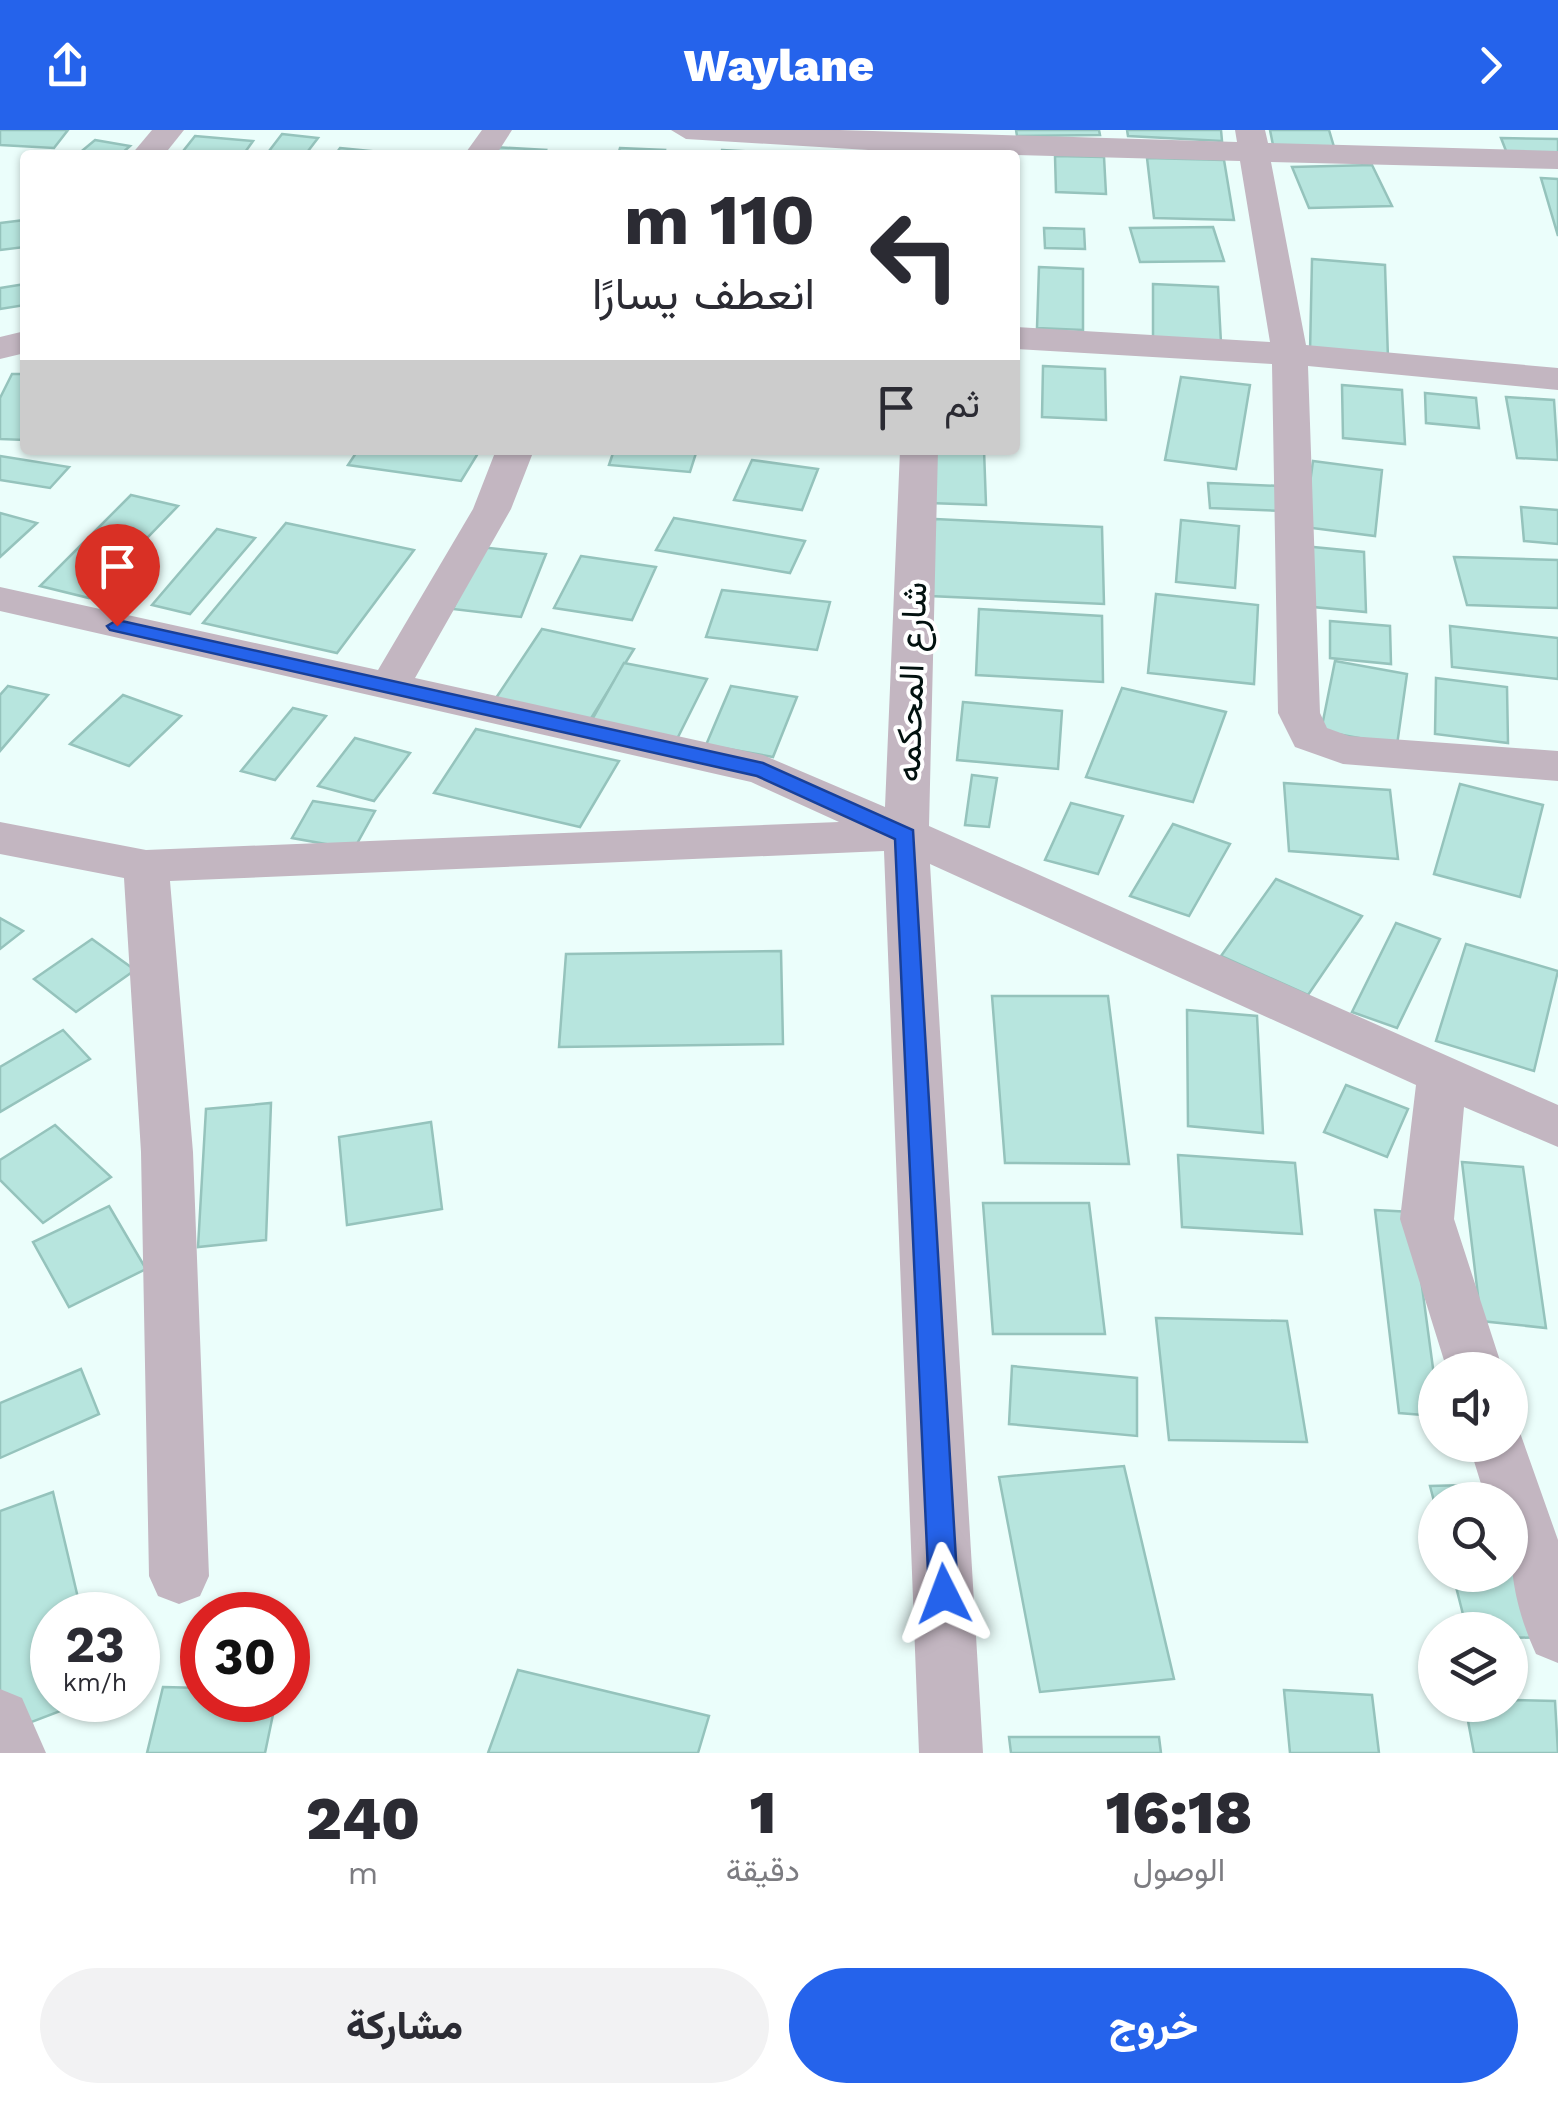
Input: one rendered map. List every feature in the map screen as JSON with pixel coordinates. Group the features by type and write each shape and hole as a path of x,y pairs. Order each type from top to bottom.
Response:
{"street":[{"path":"151,150 169,130"},
{"path":"686,130 901,143 1252,140 1558,160"},
{"path":"1252,140 1290,354 1298,714 1310,737 1343,750 1558,766"},
{"path":"1020,338 1290,354 1558,379"},
{"path":"389,687 492,510 514,455"},
{"name":"شارع المحكمه","path":"919,455 906,835 951,1753"},
{"path":"0,600 763,770 1558,1128"},
{"path":"0,838 146,866 906,835"},
{"path":"146,866 168,1152 178,1576"},
{"path":"1442,1078 1427,1219 1468,1352"},
{"path":"1503,1462 1558,1634"},
{"path":"0,1720 14,1753"}],"building":[{"path":"0,130 68,130 54,148 0,145"},
{"path":"1016,130 1099,130 1100,135 1017,136"},
{"path":"1127,130 1221,130 1222,141 1128,136"},
{"path":"1270,130 1329,130 1334,147 1273,145"},
{"path":"282,134 318,138 309,150 270,150"},
{"path":"195,136 253,141 247,150 184,150"},
{"path":"1501,138 1558,139 1558,157 1508,156"},
{"path":"95,140 130,146 126,150 83,150"},
{"path":"494,147 546,150 492,150"},
{"path":"1055,156 1104,157 1106,194 1056,192"},
{"path":"1147,158 1224,160 1234,220 1154,218"},
{"path":"1372,165 1392,206 1309,208 1292,167"},
{"path":"1541,178 1558,179 1558,236"},
{"path":"20,221 20,248 0,250 0,223"},
{"path":"1213,227 1224,261 1140,262 1130,228"},
{"path":"1044,228 1084,229 1085,249 1045,248"},
{"path":"1312,259 1385,265 1388,359 1310,352"},
{"path":"1039,267 1083,269 1083,330 1037,328"},
{"path":"1153,284 1218,287 1221,343 1153,339"},
{"path":"20,285 20,306 0,309 0,288"},
{"path":"1043,366 1105,369 1106,420 1042,417"},
{"path":"12,374 20,374 20,440 0,439 0,398"},
{"path":"1181,377 1250,385 1236,469 1165,460"},
{"path":"1342,385 1402,390 1405,444 1343,438"},
{"path":"1425,393 1476,398 1479,428 1426,423"},
{"path":"1506,397 1554,400 1558,460 1517,458"},
{"path":"355,455 477,455 461,481 348,465"},
{"path":"612,455 695,455 690,472 609,465"},
{"path":"929,455 984,455 986,505 929,503"},
{"path":"0,456 69,467 50,488 0,480"},
{"path":"752,460 818,469 802,510 734,500"},
{"path":"1313,461 1382,470 1375,536 1304,527"},
{"path":"1208,483 1281,486 1283,511 1210,508"},
{"path":"131,495 178,506 89,598 40,586"},
{"path":"1521,507 1558,510 1558,544 1524,541"},
{"path":"0,513 37,523 0,557"},
{"path":"674,518 805,541 790,573 656,550"},
{"path":"935,519 1102,527 1104,604 930,596"},
{"path":"1181,520 1239,526 1235,588 1176,582"},
{"path":"286,523 414,550 337,653 203,623"},
{"path":"217,529 255,538 190,614 152,605"},
{"path":"1303,546 1364,552 1366,612 1303,606"},
{"path":"480,547 546,554 521,617 453,609"},
{"path":"581,556 656,567 632,620 554,608"},
{"path":"1454,557 1558,560 1558,608 1467,605"},
{"path":"722,590 830,602 817,650 706,637"},
{"path":"1156,594 1258,605 1254,684 1148,673"},
{"path":"979,609 1102,616 1103,682 976,675"},
{"path":"1330,621 1390,626 1391,664 1330,658"},
{"path":"1450,626 1558,638 1558,679 1452,667"},
{"path":"542,629 634,649 590,720 496,698"},
{"path":"1335,661 1407,674 1397,745 1321,731"},
{"path":"624,663 707,679 674,745 588,727"},
{"path":"1436,678 1507,687 1508,743 1435,734"},
{"path":"8,686 48,695 0,751 0,695"},
{"path":"731,686 797,697 773,757 706,745"},
{"path":"1122,688 1226,712 1193,802 1086,777"},
{"path":"123,695 181,716 129,766 70,744"},
{"path":"963,702 1062,711 1058,769 957,760"},
{"path":"293,708 326,716 275,780 241,771"},
{"path":"476,729 619,761 580,827 434,793"},
{"path":"355,738 410,753 374,801 318,786"},
{"path":"972,775 997,778 989,827 965,825"},
{"path":"1284,783 1390,790 1398,859 1289,851"},
{"path":"1460,784 1543,805 1520,897 1434,874"},
{"path":"313,801 375,811 354,849 292,838"},
{"path":"1071,803 1123,816 1098,874 1045,860"},
{"path":"1173,824 1230,844 1189,916 1130,896"},
{"path":"1276,879 1362,916 1308,995 1221,956"},
{"path":"0,918 23,931 0,949"},
{"path":"1396,923 1440,939 1397,1028 1352,1012"},
{"path":"92,939 135,970 76,1012 34,979"},
{"path":"1466,944 1558,971 1534,1071 1436,1041"},
{"path":"781,951 783,1044 559,1047 566,954"},
{"path":"992,996 1108,996 1129,1164 1005,1163"},
{"path":"1187,1010 1257,1016 1263,1133 1188,1126"},
{"path":"63,1030 90,1059 0,1112 0,1067"},
{"path":"1346,1085 1408,1109 1387,1157 1324,1132"},
{"path":"271,1103 266,1240 198,1247 206,1109"},
{"path":"431,1122 442,1209 347,1225 339,1137"},
{"path":"55,1125 111,1177 43,1223 0,1180 0,1160"},
{"path":"1178,1155 1295,1163 1302,1234 1182,1227"},
{"path":"1462,1162 1523,1167 1546,1328 1481,1321"},
{"path":"983,1203 1089,1203 1105,1334 993,1334"},
{"path":"109,1206 146,1269 69,1307 33,1242"},
{"path":"1375,1210 1412,1212 1431,1352 1418,1352 1418,1415 1399,1413"},
{"path":"1156,1318 1287,1321 1307,1442 1169,1440"},
{"path":"1012,1366 1137,1378 1137,1436 1009,1424"},
{"path":"81,1369 99,1414 0,1458 0,1403"},
{"path":"1124,1466 1174,1679 1040,1692 999,1477"},
{"path":"53,1492 77,1592 30,1592 31,1722 0,1734 0,1511"},
{"path":"1528,1565 1548,1637 1528,1638 1528,1612 1462,1612 1457,1592 1528,1592"},
{"path":"518,1670 709,1716 698,1753 488,1753"},
{"path":"163,1687 180,1687 180,1722 271,1722 265,1753 147,1753 155,1722 160,1722"},
{"path":"1284,1690 1372,1695 1379,1753 1290,1753"},
{"path":"1528,1700 1555,1701 1558,1753 1474,1753 1468,1722 1528,1722"},
{"path":"1009,1737 1159,1737 1161,1753 1011,1753"}],"route":[{"path":"117,626 763,770 906,835 944,1594"}]}
